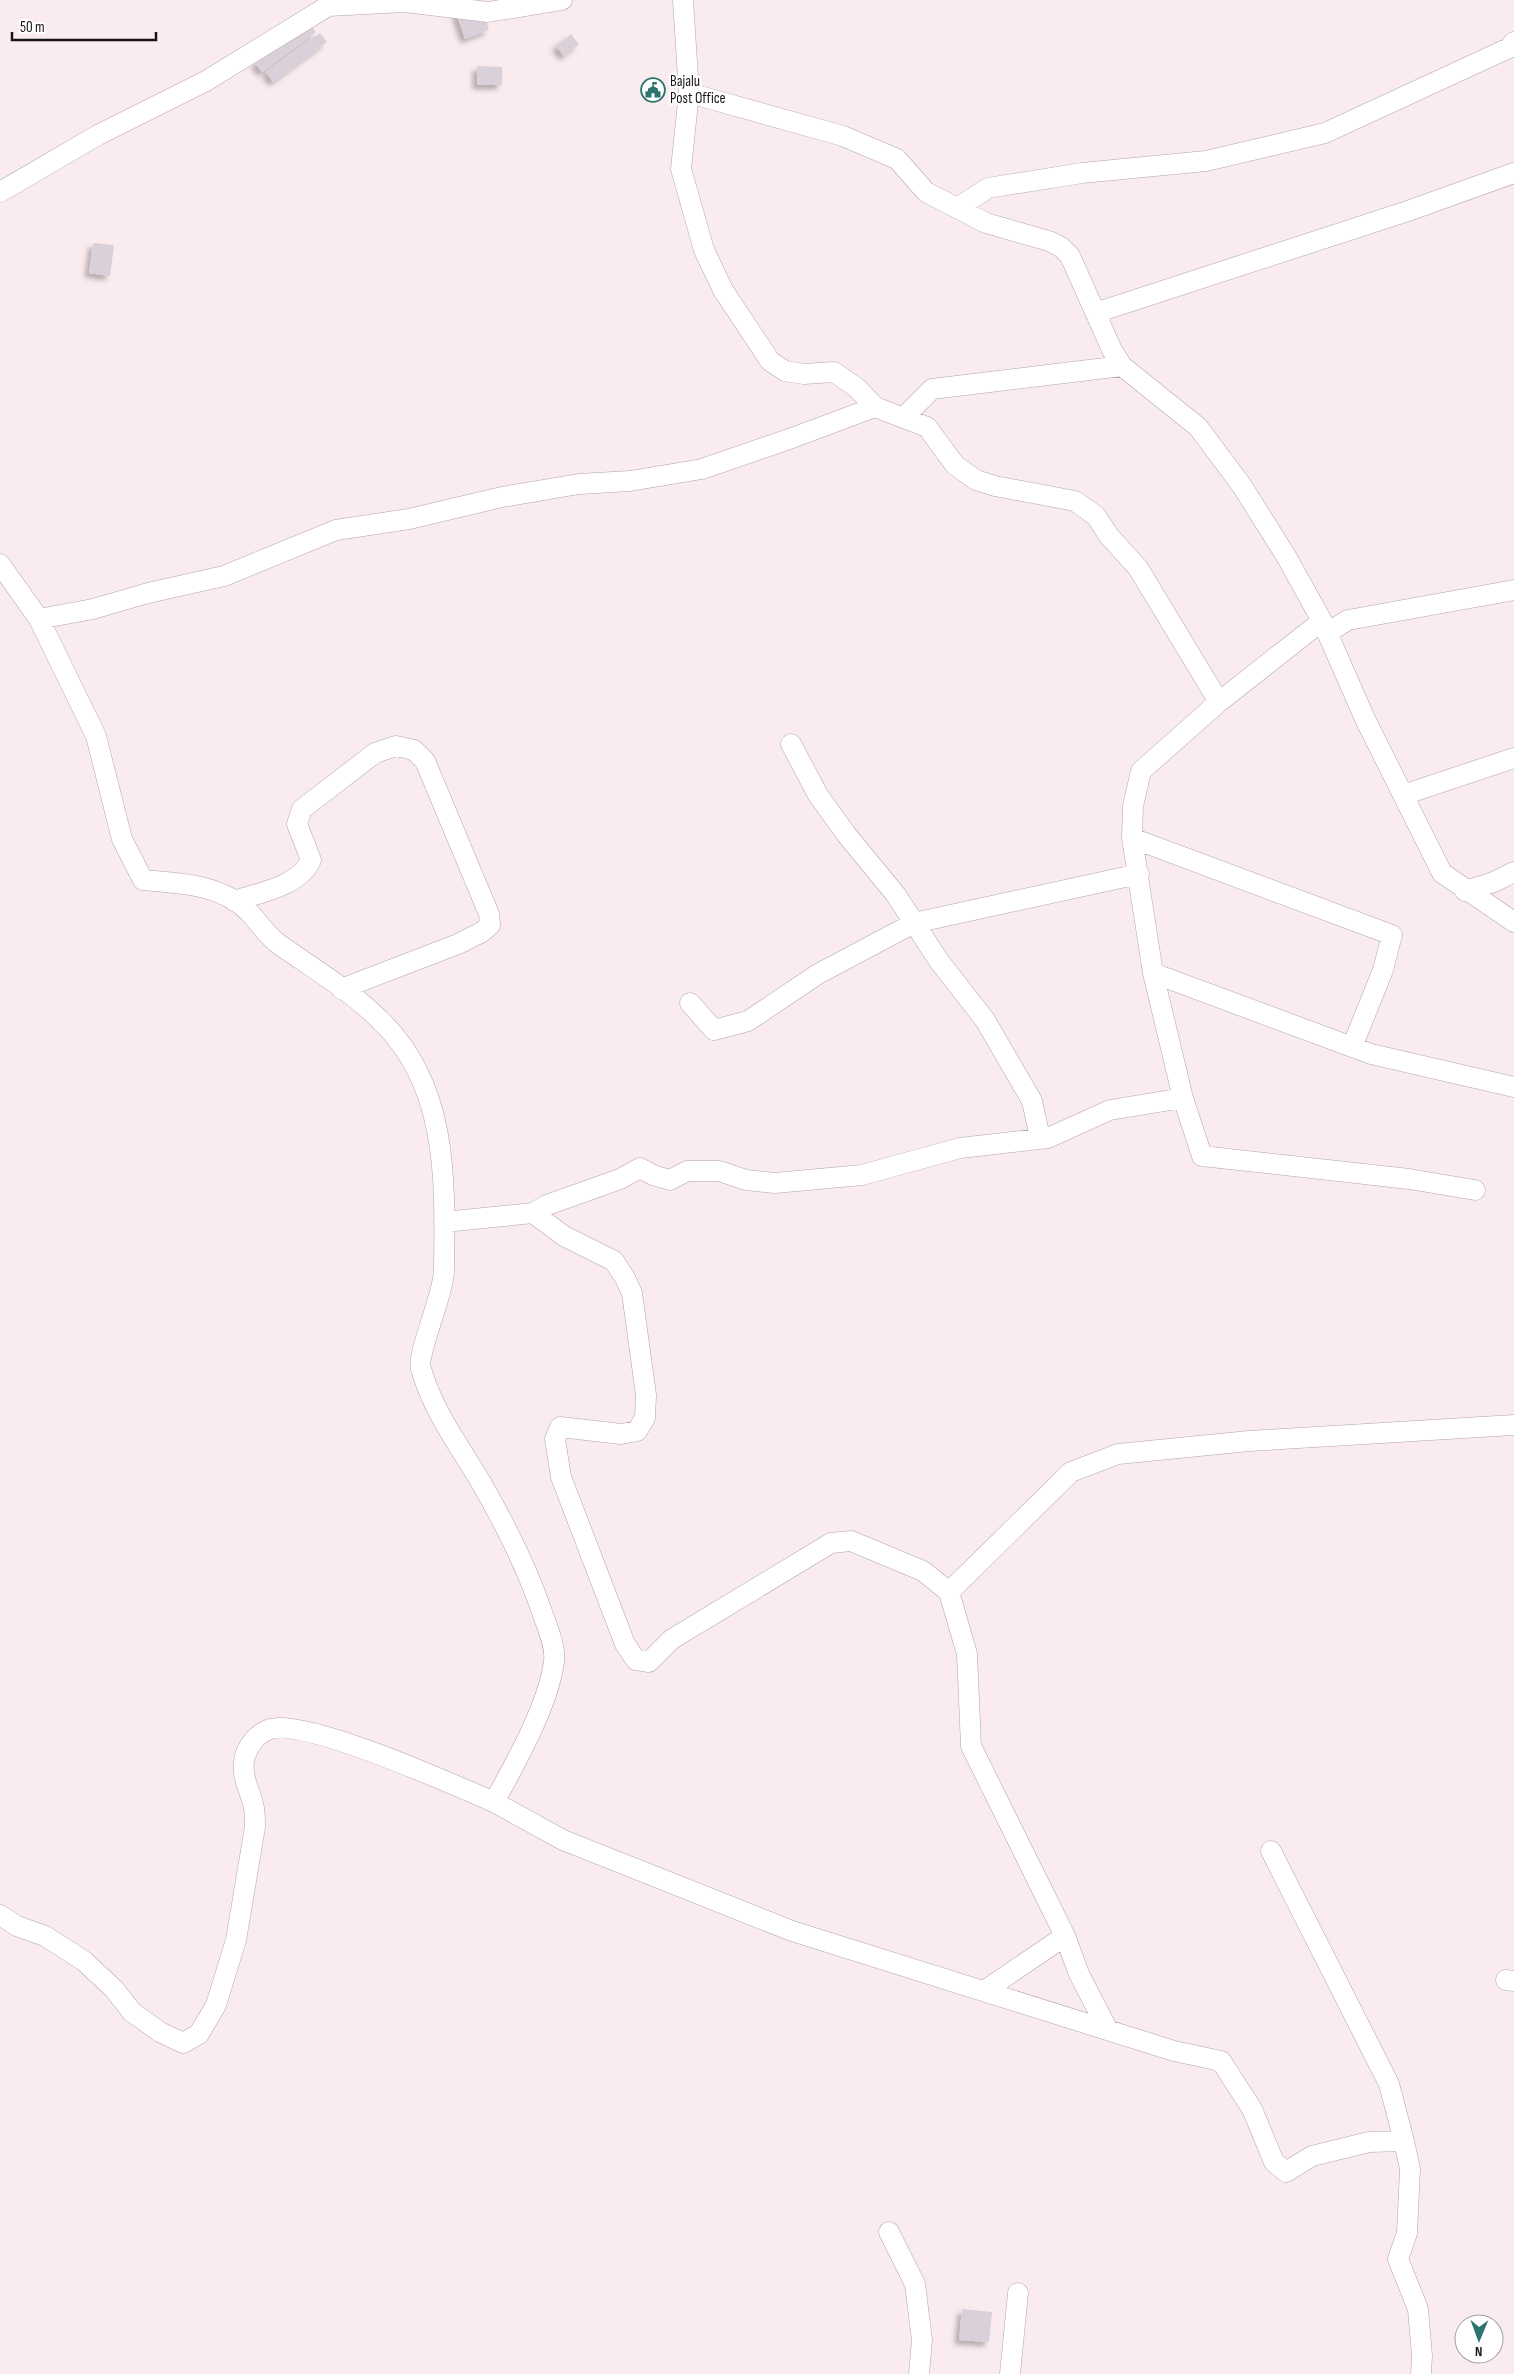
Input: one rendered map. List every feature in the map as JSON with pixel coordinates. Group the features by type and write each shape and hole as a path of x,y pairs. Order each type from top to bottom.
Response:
{"street":[{"path":"0,192 98,135 206,81 328,6 405,1 488,12 562,0"},
{"path":"683,0 690,93 681,169 704,250 722,290 770,362 785,371 804,374 834,372 857,388 875,407 904,417 927,428 955,465 976,480 996,486 1075,501 1096,516 1109,536 1138,568 1219,702"},
{"path":"957,208 988,188 1082,173 1206,160 1325,133 1509,48 1514,42"},
{"path":"690,93 843,136 897,159 926,192 986,224 1049,241 1061,247 1070,256 1112,350 1122,366 1198,428 1242,486 1286,556 1324,627 1366,721 1442,873 1465,891 1514,922"},
{"path":"1096,314 1408,211 1514,173"},
{"path":"904,417 932,389 1122,366"},
{"path":"39,619 93,609 148,593 224,576 336,530 409,519 502,497 579,484 630,481 702,469 875,407"},
{"path":"0,564 39,619 96,736 122,839 143,880 188,884 223,893 234,900 248,911 271,939 341,988 380,1020 408,1052 430,1098 441,1152 444,1280 419,1365 436,1410 478,1477 523,1562 549,1632 554,1659 548,1687 519,1758 494,1802"},
{"path":"1475,1190 1408,1178 1202,1156 1183,1098 1153,973 1132,838 1133,806 1141,771 1219,702 1324,627 1348,620 1514,590"},
{"path":"791,744 824,803 846,834 896,895 939,961 985,1020 1032,1101 1040,1138"},
{"path":"234,900 293,880 307,870 312,860 297,824 302,808 375,753 396,746 414,750 424,761 489,914 490,925 482,932 458,944 341,988"},
{"path":"1403,795 1514,758"},
{"path":"1132,838 1392,935 1384,970 1352,1047"},
{"path":"1465,891 1494,882 1514,872"},
{"path":"690,1003 714,1030 748,1021 818,974 914,922 1139,874"},
{"path":"1153,973 1371,1054 1514,1088"},
{"path":"444,1222 483,1216 533,1213 546,1205 620,1179 640,1168 653,1175 670,1180 687,1171 719,1171 746,1180 775,1183 862,1175 960,1148 1048,1138 1110,1110 1183,1098"},
{"path":"533,1213 564,1236 614,1261 632,1293 642,1360 645,1418 637,1431 620,1434 560,1427 555,1439 561,1476 625,1644 636,1660 649,1662 672,1639 831,1543 851,1541 923,1571 949,1592 967,1654 971,1746 1065,1936 1079,1974 1108,2030"},
{"path":"949,1592 1071,1472 1118,1454 1249,1442 1514,1425"},
{"path":"0,1915 17,1926 45,1936 84,1961 114,1990 132,2012 160,2032 183,2043 199,2034 216,2005 236,1940 255,1827 254,1808 242,1772 246,1756 251,1744 260,1734 271,1729 286,1728 333,1739 419,1769 494,1802 563,1840 792,1931 1174,2051 1221,2061 1252,2108 1274,2162 1286,2172 1312,2156 1369,2142 1404,2141"},
{"path":"1271,1851 1389,2084 1410,2170 1407,2233 1398,2259 1418,2309 1422,2356 1421,2374"},
{"path":"984,1991 1065,1936"},
{"path":"889,2232 915,2284 922,2340 919,2374"},
{"path":"1010,2374 1018,2293"}],"building":[{"path":"481,4 489,30 465,39 456,12"},
{"path":"309,23 316,32 262,72 255,63"},
{"path":"320,33 327,42 273,82 266,72"},
{"path":"571,34 579,44 564,56 556,46"},
{"path":"477,66 502,67 502,85 477,85"},
{"path":"93,243 114,245 110,276 89,273"},
{"path":"962,2309 992,2312 989,2342 959,2340"}],"place":[{"name":"Bajalu Post Office","path":"653,90"}]}
